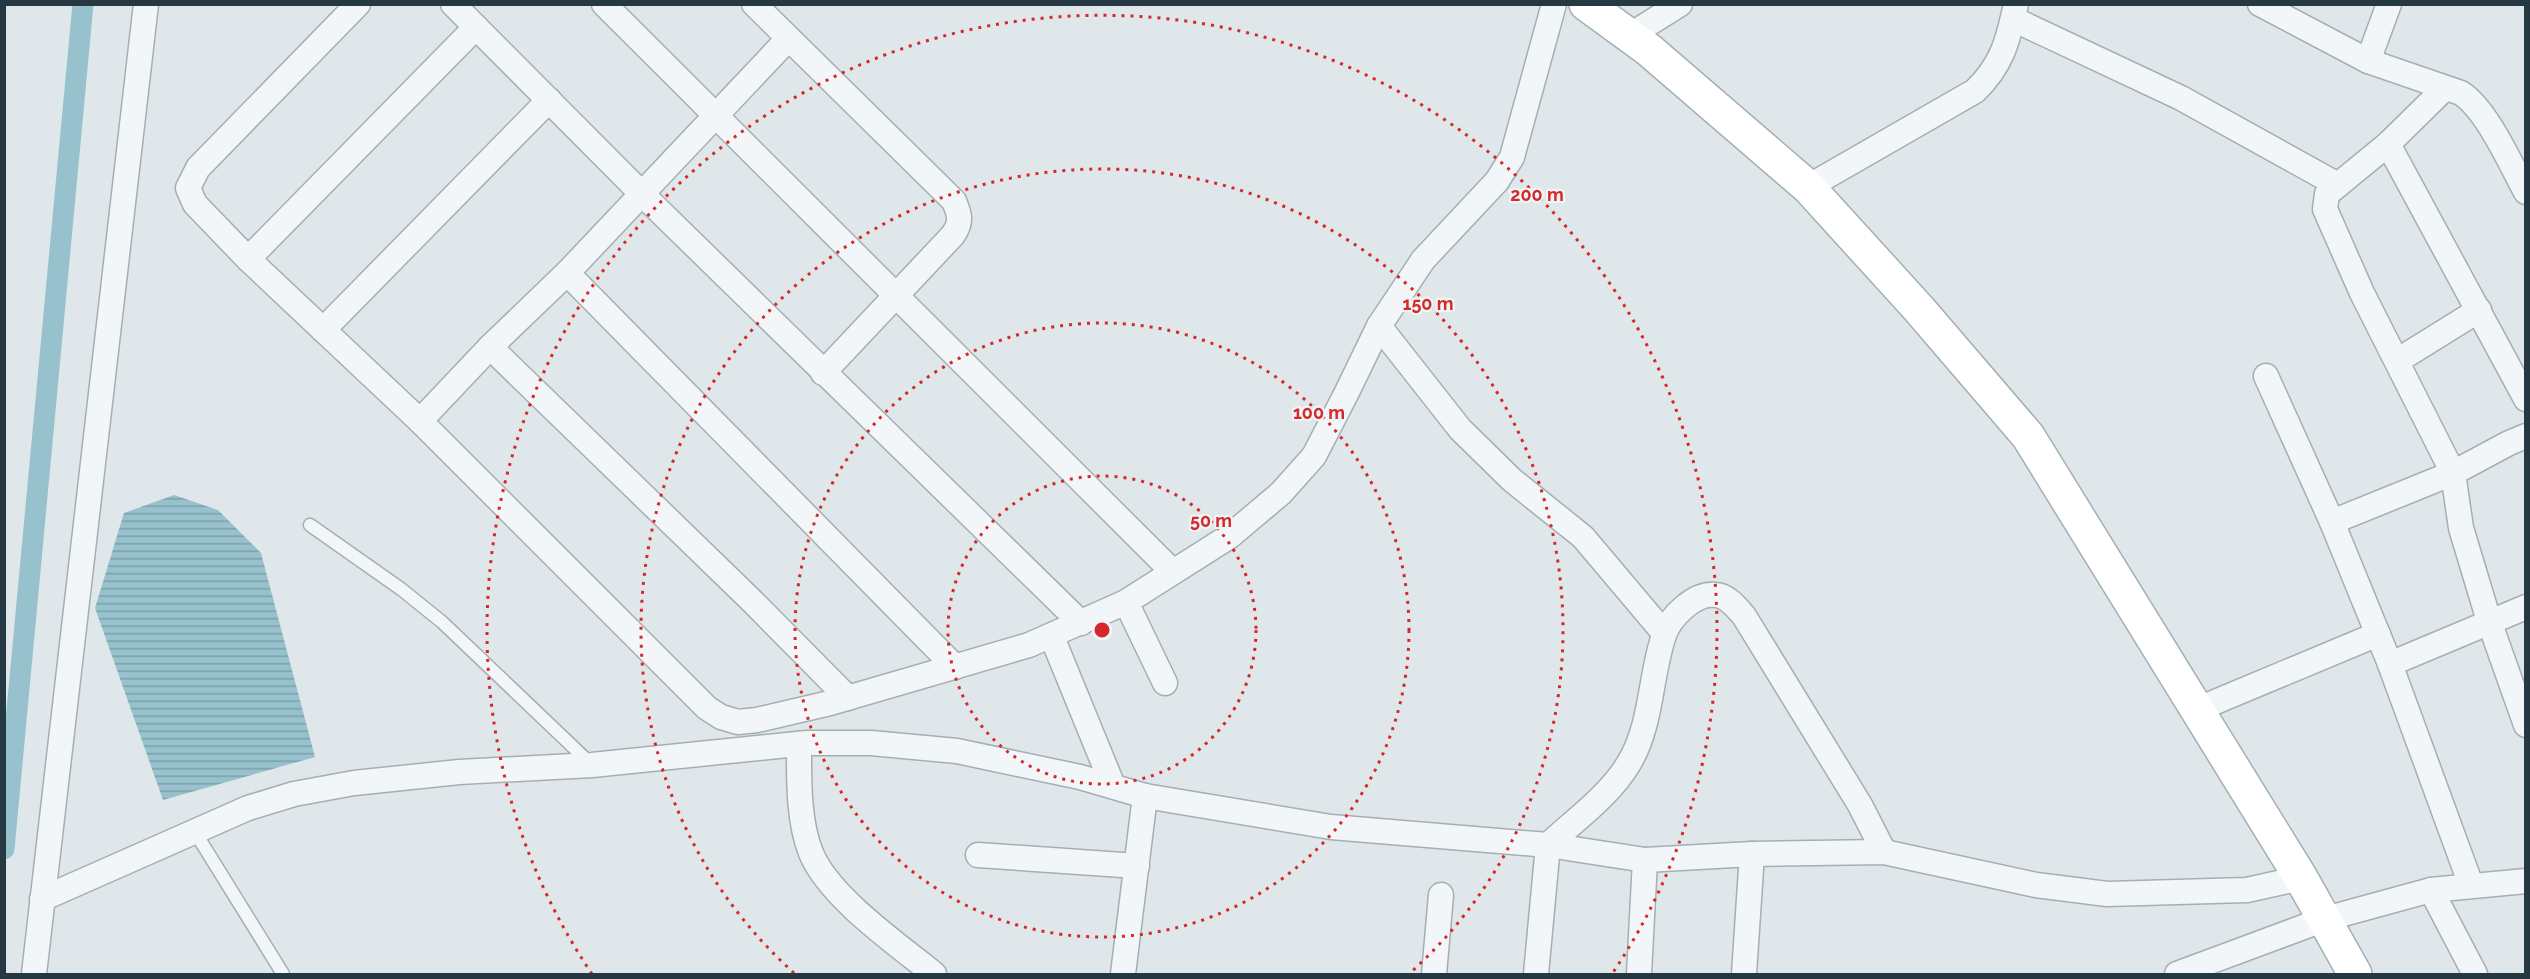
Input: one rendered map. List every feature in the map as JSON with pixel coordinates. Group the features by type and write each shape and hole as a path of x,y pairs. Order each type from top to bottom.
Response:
{"street":[{"path":"34,975 146,4"},
{"path":"358,4 198,168 188,188 195,204 248,259 420,421 706,708 721,717 738,722 757,720 848,698 1052,637 1126,603 1230,536 1281,493 1314,456 1379,326 1424,260 1497,181 1512,157 1554,4"},
{"path":"453,4 642,194 1081,623"},
{"path":"604,4 1173,573"},
{"path":"754,4 954,201 960,215 960,225 953,236 824,373"},
{"path":"1586,4 1629,36 1808,187 1919,309 2028,436 2301,878 2355,975"},
{"path":"1629,36 1680,4"},
{"path":"2260,4 2368,61 2461,93 2472,100 2526,192"},
{"path":"2368,61 2389,4"},
{"path":"1808,187 1975,91 1991,75 2001,58 2015,12 2181,98 2338,184"},
{"path":"248,259 476,27"},
{"path":"420,421 490,347 567,273 788,39"},
{"path":"2445,88 2388,144 2327,194 2325,209 2362,293 2453,473 2461,528 2488,621 2519,683 2526,725"},
{"path":"323,330 549,100"},
{"path":"2388,144 2526,399"},
{"path":"567,273 955,667"},
{"path":"2397,362 2479,310"},
{"path":"1379,326 1460,429 1512,480 1583,537 1664,633"},
{"path":"490,347 752,601 848,698"},
{"path":"2265,376 2332,522 2378,634 2471,885"},
{"path":"2332,522 2453,473 2526,436"},
{"path":"1536,975 1548,844 1598,800 1628,764 1640,738 1664,633 1681,610 1695,600 1715,595 1729,601 1744,616 1860,805 1884,852"},
{"path":"1126,603 1164,683"},
{"path":"2390,664 2526,607"},
{"path":"2196,710 2378,634"},
{"path":"1052,637 1113,786"},
{"path":"800,710 803,744 800,799 811,853 835,889 934,975"},
{"path":"42,899 248,808 294,795 354,783 459,772 592,765 803,744 871,743 957,751 1113,786 1145,796 1331,827 1548,844 1589,853 1645,860 1752,854 1884,852 2036,885 2107,894 2247,890 2301,878"},
{"path":"1123,975 1145,796"},
{"path":"1744,975 1752,854"},
{"path":"978,855 1137,866"},
{"path":"1640,975 1645,860"},
{"path":"2188,973 2325,919 2431,890 2471,885 2523,887"},
{"path":"2431,890 2475,975"},
{"path":"1434,975 1441,895"}],"lane":[{"path":"310,525 401,589 442,622 592,765"},
{"path":"195,832 283,975"}],"water":[{"path":"174,495 218,510 261,553 315,757 163,800 95,608 124,513"}],"waterway":[{"path":"4,849 83,4"}]}
